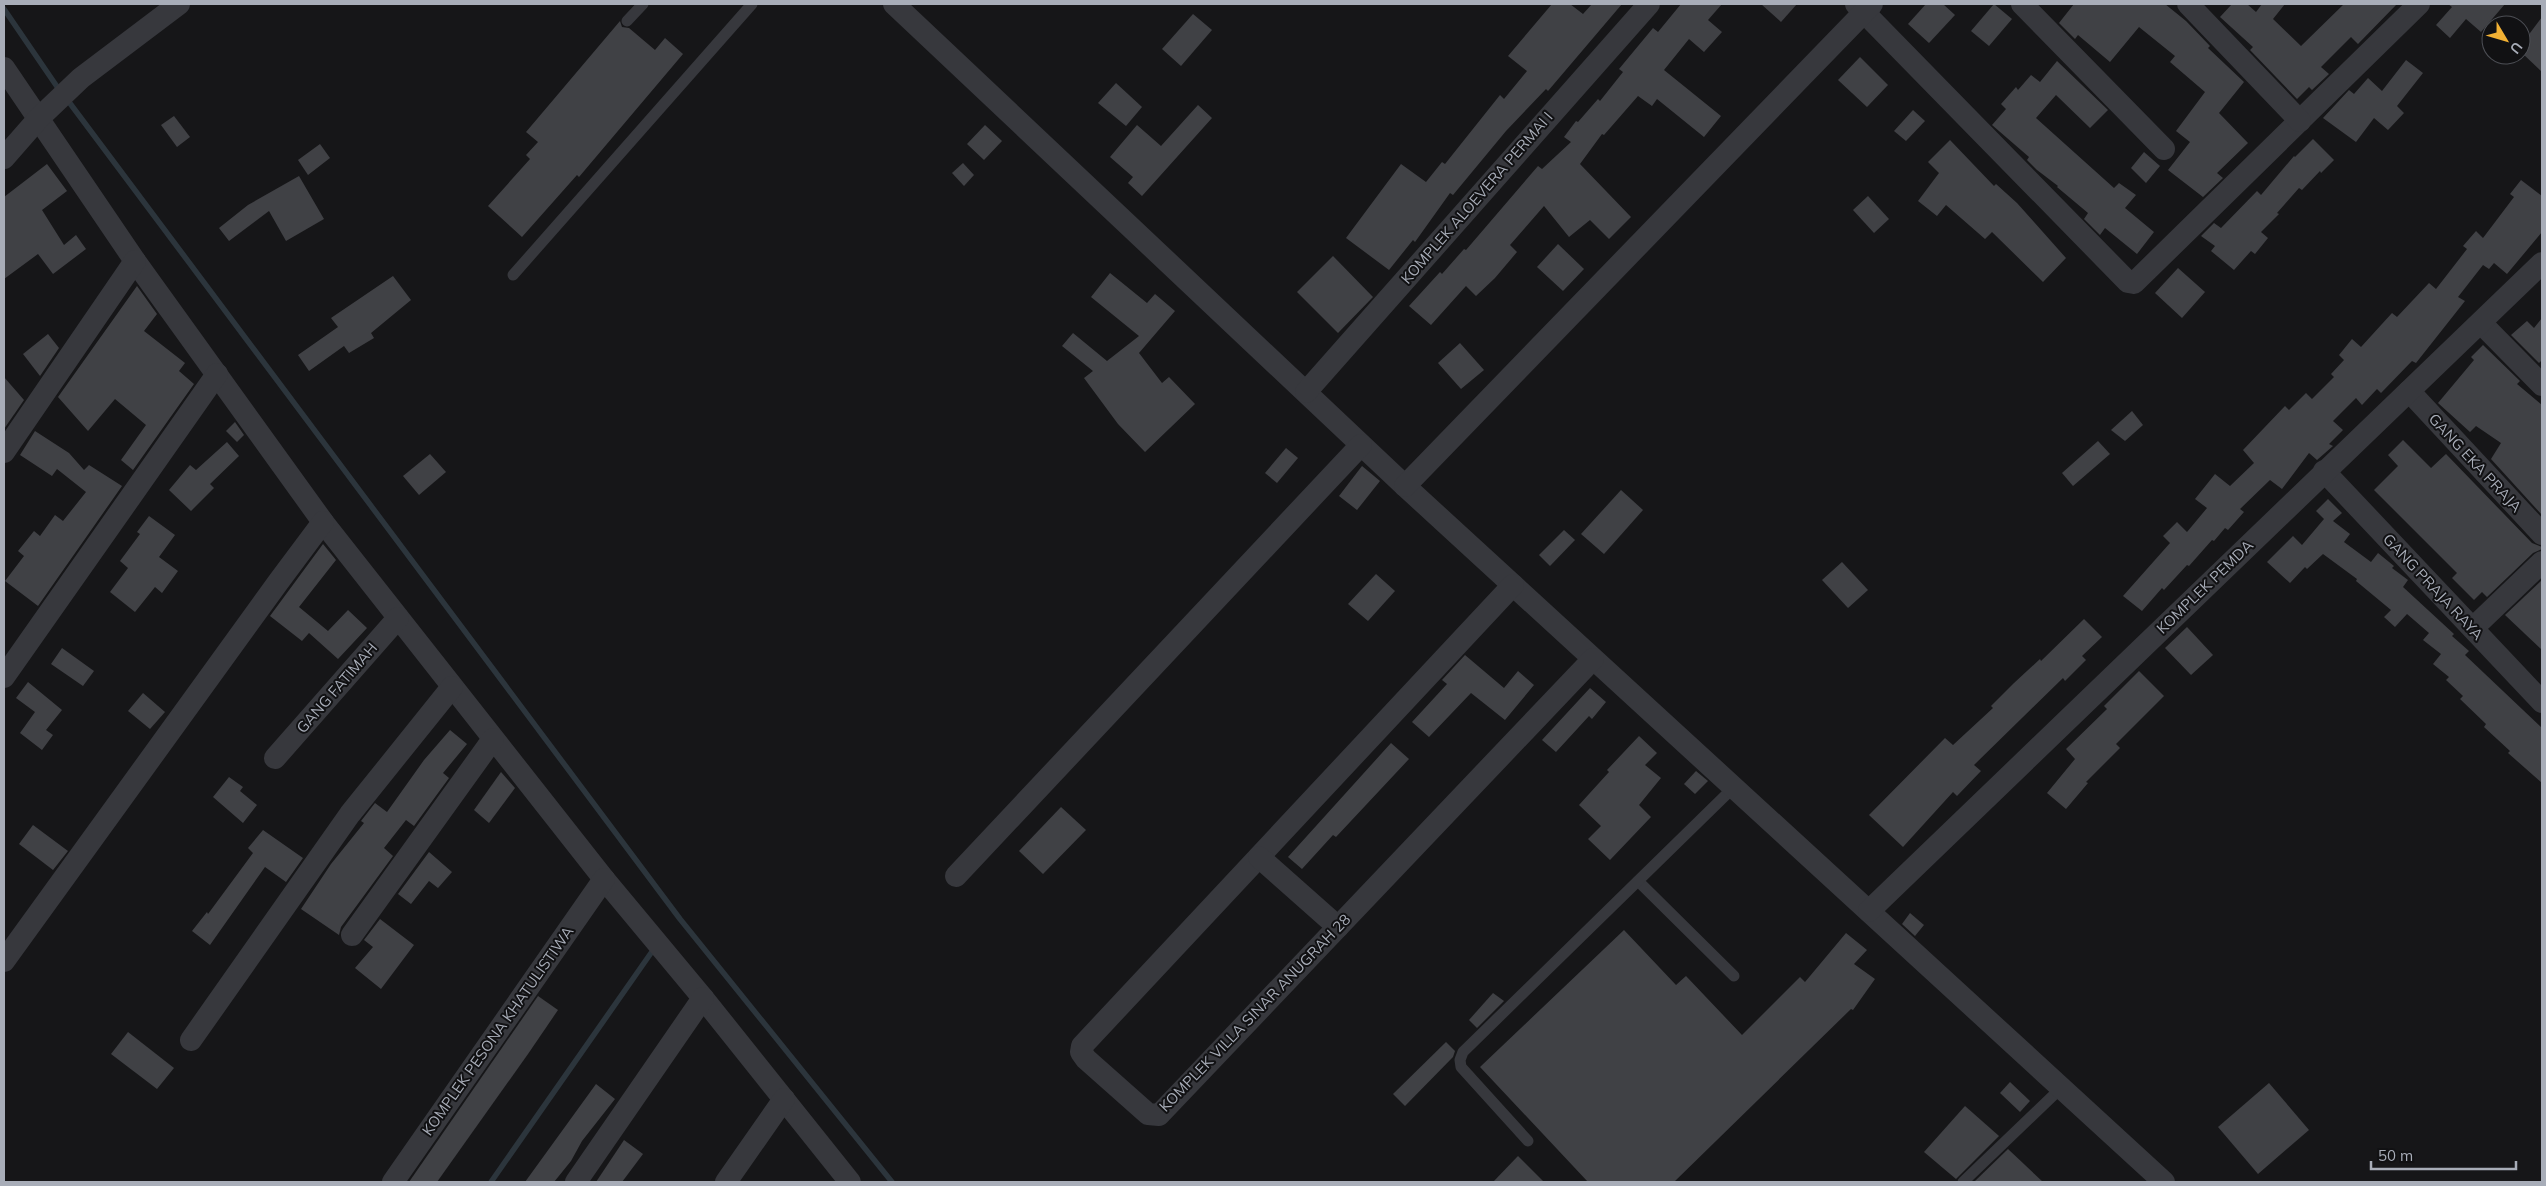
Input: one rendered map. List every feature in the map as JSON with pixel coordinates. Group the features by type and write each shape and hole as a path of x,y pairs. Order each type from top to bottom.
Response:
{"street":[{"path":"4,158 43,114 81,78 179,4"},
{"path":"894,4 1361,445 2061,1088 2156,1180"},
{"name":"KOMPLEK ALOEVERA PERMAI I","path":"1306,392 1649,4"},
{"path":"2022,4 2164,149"},
{"path":"2188,4 2300,122"},
{"path":"1405,486 1864,7 2128,282 2134,283 2419,4"},
{"path":"4,68 43,114 135,261 323,522 604,879 703,998 850,1182"},
{"path":"4,452 135,261"},
{"name":"KOMPLEK PEMDA","path":"1868,912 2542,263"},
{"path":"2481,323 2542,385"},
{"path":"4,677 216,374"},
{"name":"GANG EKA PRAJA","path":"2409,391 2542,534"},
{"path":"956,876 1361,445"},
{"name":"GANG PRAJA RAYA","path":"2324,471 2542,702"},
{"path":"4,961 278,581 323,522"},
{"path":"2473,628 2542,562"},
{"name":"KOMPLEK VILLA SINAR ANUGRAH 28","path":"1512,585 1082,1046 1081,1052 1086,1059 1148,1114 1158,1115 1593,659"},
{"name":"GANG FATIMAH","path":"276,758 398,618"},
{"path":"191,1040 350,814 452,687"},
{"path":"352,935 493,739"},
{"path":"1259,857 1338,927"},
{"name":"KOMPLEK PESONA KHATULISTIWA","path":"393,1182 604,879"},
{"path":"576,1182 703,998"},
{"path":"726,1182 784,1099"}],"lane":[{"path":"627,21 643,4"},
{"path":"513,275 752,4"},
{"path":"1528,1141 1461,1067 1460,1060 1463,1052 1734,788"},
{"path":"1638,881 1734,976"},
{"path":"1963,1182 2061,1088"}],"building":[{"path":"1552,4 1570,4 1583,14 1592,4 1622,4 1548,91 1546,89 1506,131 1453,195 1450,193 1415,242 1413,240 1389,270 1346,238 1401,164 1426,182 1442,162 1445,164 1500,95 1504,99 1527,71 1508,56"},
{"path":"1681,4 1722,4 1708,20 1722,32 1704,52 1689,39 1664,70 1721,116 1704,137 1657,99 1652,106 1638,96 1604,135 1602,134 1580,164 1631,217 1609,239 1590,220 1569,237 1544,206 1510,245 1517,252 1495,278 1476,296 1466,286 1431,325 1409,306 1440,272 1442,274 1464,249 1466,250 1538,166 1542,169 1571,142 1564,137 1576,121 1578,122 1598,99 1600,101 1623,72 1619,69 1653,28 1658,32"},
{"path":"1761,4 1797,4 1781,22"},
{"path":"1926,4 1943,4 1955,15 1929,43 1908,24"},
{"path":"1994,4 2012,19 1989,46 1971,31"},
{"path":"2074,4 2165,4 2186,21 2210,46 2208,48 2244,82 2219,113 2248,143 2217,173 2223,178 2203,197 2168,170 2190,142 2176,131 2205,92 2170,62 2175,56 2139,27 2110,62 2078,35 2075,39 2059,23"},
{"path":"2232,4 2247,4 2256,12 2262,4 2285,4 2273,19 2301,46 2344,4 2397,4 2358,44 2351,37 2321,67 2329,74 2312,90 2309,87 2297,99 2250,50 2253,47 2220,17"},
{"path":"2448,4 2505,4 2496,15 2481,15 2481,32 2466,19 2450,38 2436,25 2452,7"},
{"path":"1193,14 1212,30 1181,66 1162,49"},
{"path":"2542,17 2542,72 2531,62 2531,32"},
{"path":"620,21 622,27 629,28 655,50 665,38 683,54 579,177 577,175 522,237 488,206 530,159 526,155 538,142 526,132"},
{"path":"1860,57 1888,85 1867,107 1838,80"},
{"path":"2406,60 2423,73 2397,106 2404,113 2388,130 2374,118 2356,142 2323,118 2349,90 2354,94 2368,78 2382,91"},
{"path":"2057,61 2108,110 2090,128 2056,95 2036,118 2114,188 2119,183 2136,195 2125,208 2154,232 2137,254 2105,228 2100,235 2084,219 2088,213 2037,170 2027,160 2029,157 1992,125 2006,109 2001,104 2016,87 2018,90 2031,75 2040,82"},
{"path":"1116,83 1142,107 1126,126 1098,103"},
{"path":"1198,105 1212,118 1142,196 1128,183 1133,177 1110,157 1137,125 1161,146"},
{"path":"1913,110 1925,121 1906,141 1894,131"},
{"path":"174,116 190,137 177,147 161,125"},
{"path":"985,125 1002,141 984,160 967,144"},
{"path":"2313,139 2334,160 2321,173 2320,171 2302,190 2299,188 2277,213 2279,214 2261,232 2268,238 2255,254 2251,251 2234,270 2211,251 2215,246 2201,236 2214,223 2221,228 2257,191 2261,195 2294,156"},
{"path":"1950,140 1994,186 1996,184 2017,203 2066,258 2043,282 1992,232 1985,239 1946,205 1937,216 1918,201 1939,173 1928,162"},
{"path":"320,144 330,158 308,175 298,160"},
{"path":"2144,152 2160,166 2146,183 2131,168"},
{"path":"963,163 974,175 964,186 952,173"},
{"path":"47,164 67,191 42,210 64,245 76,235 86,249 53,274 38,254 4,279 4,197"},
{"path":"299,176 324,219 286,241 269,211 229,241 219,228 248,205"},
{"path":"2521,180 2542,196 2542,232 2507,274 2494,263 2489,269 2483,265 2458,297 2465,301 2416,363 2412,361 2381,393 2377,389 2362,405 2356,398 2333,421 2343,430 2329,444 2333,446 2317,460 2309,453 2282,489 2270,480 2240,509 2244,512 2228,530 2225,528 2214,541 2212,540 2164,590 2162,588 2142,611 2123,596 2170,543 2163,536 2177,522 2187,532 2207,508 2195,499 2215,474 2230,486 2254,463 2243,450 2285,406 2289,410 2306,393 2312,399 2334,377 2331,374 2344,360 2339,355 2352,339 2361,347 2392,313 2397,317 2429,283 2436,289 2467,249 2463,246 2476,231 2483,238 2514,197 2510,194"},
{"path":"1868,196 1889,219 1874,233 1853,210"},
{"path":"1558,244 1584,269 1563,291 1537,267"},
{"path":"1333,256 1373,297 1338,333 1297,292"},
{"path":"2178,268 2205,292 2182,318 2155,293"},
{"path":"1110,273 1147,303 1155,294 1175,311 1139,353 1162,383 1169,377 1195,404 1145,452 1118,424 1084,378 1093,371 1062,346 1073,333 1107,361 1139,336 1091,297"},
{"path":"393,276 411,300 371,333 374,338 349,353 344,346 309,371 298,355 338,327 331,318"},
{"path":"137,286 157,314 144,331 185,363 179,371 194,384 133,470 121,460 146,425 115,399 88,431 58,397"},
{"path":"2542,318 2542,360 2539,363 2511,335 2527,321 2534,328"},
{"path":"48,334 59,348 40,376 23,354"},
{"path":"1460,343 1484,370 1461,389 1438,363"},
{"path":"2483,345 2520,381 2517,384 2542,405 2542,515 2491,459 2501,443 2476,426 2470,432 2438,403 2474,360 2471,357"},
{"path":"4,377 24,400 4,429"},
{"path":"2132,411 2143,425 2125,441 2111,430"},
{"path":"235,422 244,435 237,442 226,431"},
{"path":"35,431 69,453 84,470 89,465 122,486 38,606 5,581 24,556 18,551 34,531 40,536 55,515 63,521 86,492 57,469 52,476 20,455"},
{"path":"2403,440 2431,468 2446,454 2532,543 2542,547 2542,549 2533,553 2487,597 2482,592 2474,600 2452,578 2457,573 2374,490 2398,466 2388,455"},
{"path":"2098,441 2110,454 2073,486 2062,473"},
{"path":"227,442 239,456 210,484 214,488 191,511 169,490 190,465 196,470"},
{"path":"1286,448 1298,458 1277,483 1265,473"},
{"path":"430,454 446,472 419,495 403,476"},
{"path":"1362,466 1380,481 1357,510 1339,496"},
{"path":"1621,490 1643,510 1604,554 1581,534"},
{"path":"2328,499 2342,513 2333,521 2350,534 2344,542 2371,562 2378,553 2394,566 2392,568 2408,580 2403,587 2454,634 2452,636 2469,651 2465,655 2542,728 2542,783 2508,753 2510,751 2484,727 2486,724 2460,699 2463,696 2446,680 2449,677 2433,664 2441,654 2423,640 2429,633 2407,614 2395,627 2384,617 2391,610 2356,581 2357,579 2323,554 2307,569 2305,567 2290,583 2267,562 2293,536 2302,545 2324,519 2316,511"},
{"path":"149,516 175,535 159,557 178,571 162,593 155,587 135,612 110,592 128,568 120,561 140,534 137,532"},
{"path":"1564,530 1575,540 1550,566 1539,555"},
{"path":"323,544 336,560 299,607 328,631 348,610 367,628 338,659 309,633 302,641 270,616"},
{"path":"1842,562 1868,590 1848,608 1822,580"},
{"path":"1376,574 1395,591 1368,621 1348,604"},
{"path":"2542,580 2542,650 2505,615"},
{"path":"2084,619 2102,637 2082,656 2086,660 2065,681 2063,678 1974,765 1981,771 1957,796 1953,792 1903,847 1869,815 1945,738 1953,745 1993,708 1991,706 2014,683 2040,659 2041,661"},
{"path":"2187,627 2213,655 2191,675 2165,648"},
{"path":"62,648 94,671 83,686 51,664"},
{"path":"1465,655 1504,688 1518,671 1534,685 1505,720 1471,693 1429,737 1412,722 1447,684 1442,680"},
{"path":"2139,671 2164,696 2116,744 2120,748 2086,782 2088,783 2066,809 2047,793 2075,759 2066,749 2107,709 2104,706"},
{"path":"28,682 62,710 46,730 53,735 42,750 20,733 35,712 16,698"},
{"path":"1590,688 1606,702 1592,719 1589,716 1556,752 1542,740"},
{"path":"143,693 165,712 150,729 128,711"},
{"path":"450,730 467,744 443,773 449,778 414,826 406,820 384,848 393,856 341,927 339,935 301,909 331,864 364,823 361,821 375,803 387,812 424,760"},
{"path":"1639,736 1657,753 1645,765 1661,778 1639,805 1651,817 1610,860 1588,839 1601,826 1579,805 1609,772 1607,770"},
{"path":"1391,743 1409,759 1336,837 1333,835 1302,869 1288,857"},
{"path":"1696,771 1708,781 1695,794 1684,784"},
{"path":"501,772 515,788 489,823 474,810"},
{"path":"229,777 243,787 240,791 257,805 243,823 213,797"},
{"path":"1061,807 1086,830 1043,874 1019,851"},
{"path":"33,825 68,851 53,870 19,844"},
{"path":"263,830 303,858 286,882 265,867 210,945 192,931 207,912 208,914 253,853 248,848"},
{"path":"429,852 452,872 438,888 429,881 411,904 398,894"},
{"path":"1910,913 1924,925 1915,936 1902,924"},
{"path":"380,919 414,945 381,989 355,968 373,947 364,940"},
{"path":"1624,930 1676,985 1686,976 1742,1035 1800,977 1805,982 1846,933 1867,950 1854,964 1875,979 1853,1010 1851,1009 1674,1182 1588,1182 1480,1067"},
{"path":"1493,993 1504,1001 1477,1028 1469,1020"},
{"path":"538,996 558,1010 528,1054 437,1182 409,1182"},
{"path":"128,1032 174,1068 157,1089 111,1054"},
{"path":"1446,1042 1455,1051 1453,1057 1405,1106 1393,1094"},
{"path":"2010,1082 2030,1101 2020,1112 2000,1093"},
{"path":"2269,1083 2309,1130 2258,1174 2218,1127"},
{"path":"596,1084 615,1099 582,1141 571,1161 554,1182 525,1182"},
{"path":"1965,1106 1999,1136 1956,1179 1924,1152"},
{"path":"624,1140 643,1154 622,1182 596,1182"},
{"path":"2008,1149 2043,1182 1974,1182"},
{"path":"1518,1156 1544,1182 1493,1182"}],"waterway":[{"path":"4,9 60,91"},
{"path":"66,98 680,919 892,1182"},
{"path":"491,1182 651,953"}]}
